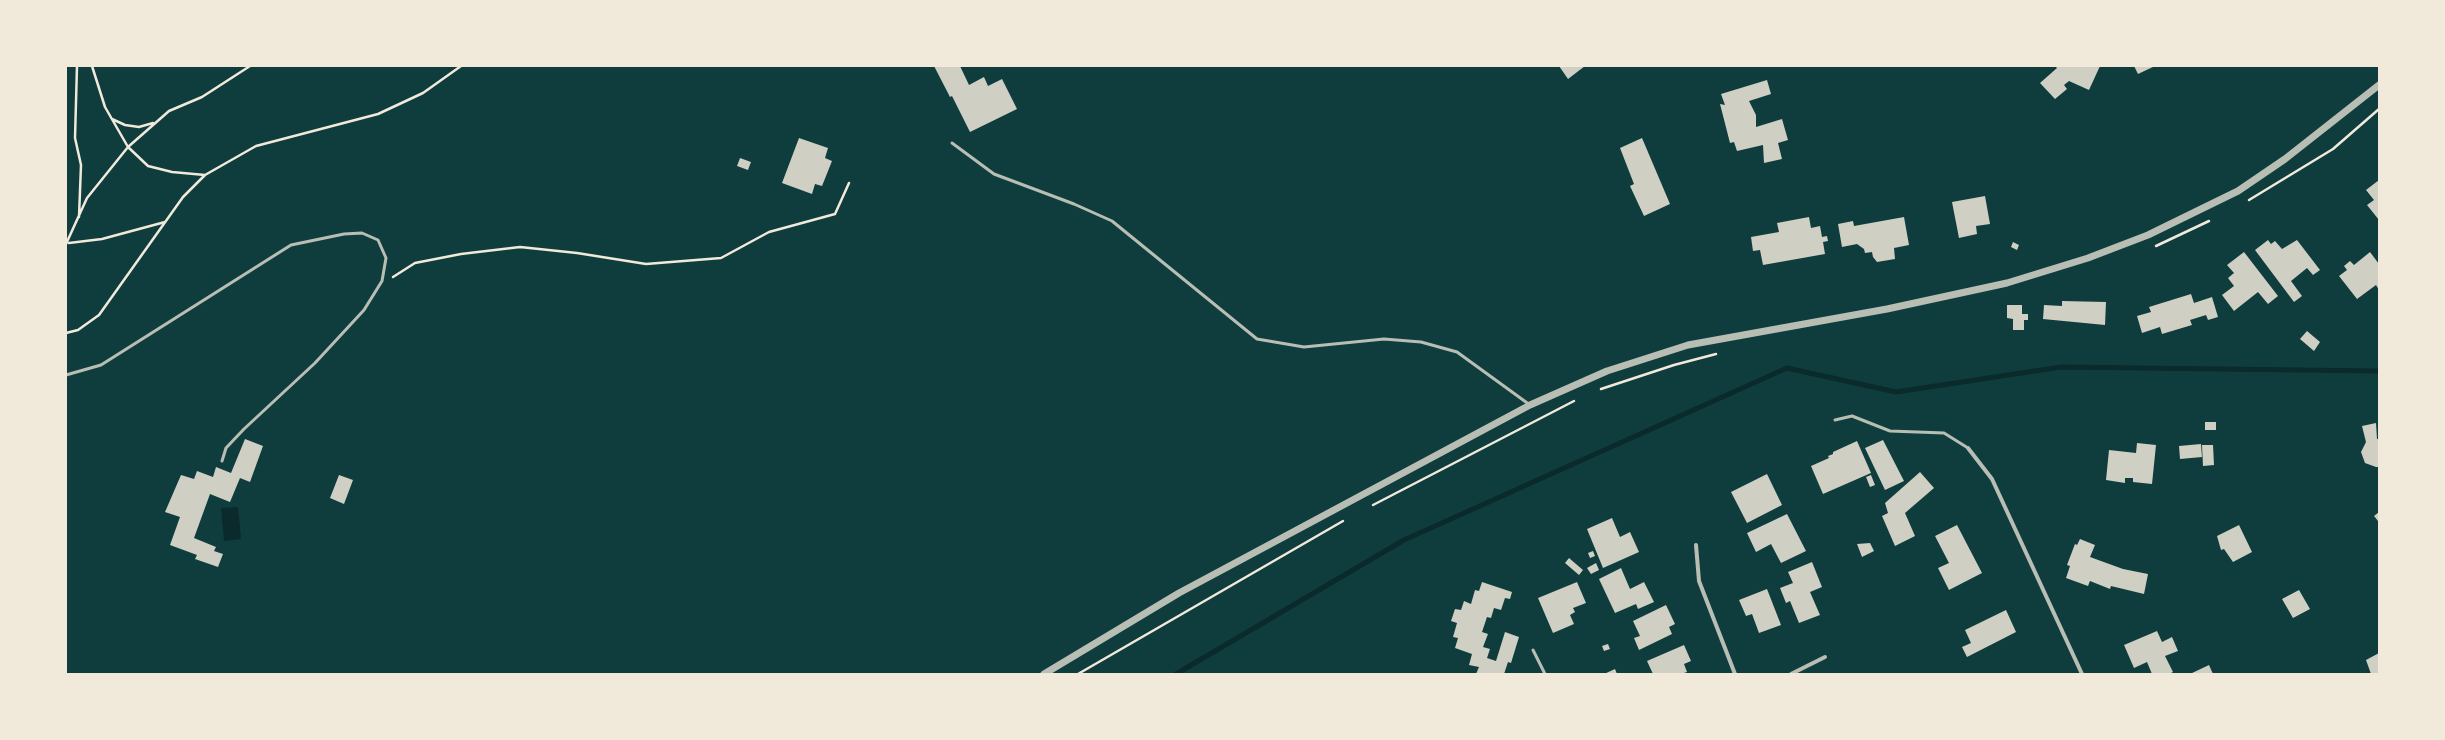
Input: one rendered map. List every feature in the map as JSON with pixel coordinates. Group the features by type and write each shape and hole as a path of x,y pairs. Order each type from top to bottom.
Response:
{"street":[{"path":"1044,674 1179,593 1530,405 1607,371 1688,345 1887,309 2007,283 2088,258 2135,240 2238,191 2285,159 2379,85"},
{"path":"1968,448 1992,479 2082,674"},
{"path":"1696,545 1699,581 1736,674"},
{"path":"1791,674 1825,657"}],"lane":[{"path":"952,143 994,174 1074,204 1112,221 1258,339 1304,347 1384,340 1421,342 1457,352 1530,405"},
{"path":"66,375 101,365 291,245 344,234 362,233 378,240 383,247 386,258 382,281 364,310 320,357 239,433 226,448 222,461"},
{"path":"1835,420 1852,416 1890,431 1944,433 1968,448"},
{"path":"1533,650 1544,674"}],"path":[{"path":"77,66 75,138 80,165 79,219"},
{"path":"92,66 105,107 128,147 148,166 172,172 205,175"},
{"path":"67,244 87,198 128,147 169,111 202,97 250,66"},
{"path":"66,333 78,330 99,315 146,252 165,222 184,197 205,175 256,146 378,114 423,93 461,66"},
{"path":"2243,203 2294,174 2332,149 2379,108"},
{"path":"112,119 125,125 139,127 155,123"},
{"path":"382,281 415,263 461,254 520,248 576,253 646,264 721,258 769,232 835,214 849,183"},
{"path":"2152,247 2165,243 2215,218"},
{"path":"67,244 102,239 165,222"},
{"path":"1599,389 1674,365 1718,353"},
{"path":"1371,506 1577,399"},
{"path":"1078,674 1344,520"}],"water":[{"path":"238,507 241,539 224,541 221,508"}],"building":[{"path":"934,66 960,66 969,85 984,77 988,86 1002,79 1017,109 970,132 952,96 950,97"},
{"path":"1559,66 1585,66 1568,79"},
{"path":"2055,66 2100,66 2089,90 2069,81 2064,85 2067,89 2055,99 2040,83 2057,68"},
{"path":"2134,66 2155,66 2138,74"},
{"path":"1767,80 1771,94 1749,101 1756,115 1756,127 1782,119 1788,140 1778,143 1782,159 1764,163 1763,145 1737,151 1734,142 1730,143 1720,104 1725,105 1721,94"},
{"path":"799,138 828,148 825,158 832,161 822,186 815,184 812,194 782,183"},
{"path":"1642,138 1670,204 1644,216 1630,186 1634,184 1620,148"},
{"path":"740,158 751,162 748,170 737,166"},
{"path":"2379,180 2379,220 2367,205 2374,200 2366,190"},
{"path":"1985,196 1990,224 1976,226 1977,234 1959,238 1952,202"},
{"path":"1809,217 1811,228 1820,226 1822,237 1827,236 1828,241 1823,242 1825,254 1763,265 1760,250 1753,251 1751,237 1779,232 1777,223"},
{"path":"1904,217 1909,245 1894,248 1895,259 1877,262 1873,257 1872,252 1865,253 1864,249 1857,244 1842,247 1838,224 1853,221 1854,226"},
{"path":"2268,240 2271,244 2275,241 2282,249 2297,240 2320,270 2313,275 2307,268 2291,281 2302,296 2294,302 2255,250"},
{"path":"2013,242 2019,245 2017,250 2011,247"},
{"path":"2244,252 2278,296 2268,304 2258,292 2234,311 2222,295 2234,286 2228,278 2234,273 2227,265"},
{"path":"2370,252 2379,264 2379,290 2376,285 2357,299 2339,276 2347,270 2344,266 2350,261 2354,265"},
{"path":"2191,294 2194,303 2212,297 2218,317 2208,320 2206,315 2190,320 2192,325 2162,334 2160,327 2142,333 2137,316 2151,312 2149,307"},
{"path":"2062,301 2106,302 2105,325 2043,319 2044,305 2062,306"},
{"path":"2007,305 2022,305 2022,314 2028,314 2028,320 2024,320 2024,330 2013,330 2013,319 2007,318"},
{"path":"2307,331 2320,342 2314,351 2300,339"},
{"path":"2205,422 2216,422 2216,430 2205,430"},
{"path":"2376,423 2377,439 2379,439 2379,467 2365,463 2361,452 2366,442 2362,426"},
{"path":"245,439 263,446 250,482 240,478 230,502 210,494 194,538 216,547 214,551 223,554 218,567 195,559 197,555 170,545 180,517 165,512 181,475 194,479 197,471 213,477 216,467 231,473"},
{"path":"1883,440 1904,481 1885,490 1865,448"},
{"path":"1857,441 1871,473 1823,494 1811,466 1829,458 1828,456 1833,454 1833,452"},
{"path":"2137,443 2156,445 2152,484 2133,482 2133,478 2125,478 2125,483 2106,480 2109,450 2136,453"},
{"path":"2201,444 2202,457 2180,459 2179,446"},
{"path":"2202,445 2213,445 2214,465 2203,466"},
{"path":"1920,472 1934,488 1905,513 1915,536 1895,546 1882,516 1888,513 1885,503"},
{"path":"1767,474 1782,505 1747,523 1731,492"},
{"path":"339,475 353,480 344,504 330,498"},
{"path":"1871,475 1875,485 1870,487 1866,477"},
{"path":"2379,512 2379,520 2378,521 2374,516"},
{"path":"1787,514 1806,551 1781,563 1771,544 1756,552 1747,533"},
{"path":"1612,518 1620,537 1630,532 1639,552 1603,568 1587,529"},
{"path":"1957,525 1982,573 1949,590 1938,568 1949,563 1935,536"},
{"path":"2239,525 2252,552 2233,562 2224,549 2221,550 2217,536"},
{"path":"2080,539 2095,545 2090,557 2123,569 2148,574 2144,594 2111,586 2110,589 2090,581 2088,586 2066,578 2070,566 2067,565 2075,544 2077,545"},
{"path":"1870,543 1874,551 1862,557 1857,544"},
{"path":"1593,551 1595,556 1590,558 1588,553"},
{"path":"1569,558 1583,570 1579,575 1565,563"},
{"path":"1812,562 1822,587 1810,592 1820,615 1799,623 1790,601 1786,603 1780,588 1793,583 1788,572"},
{"path":"1596,563 1599,570 1591,574 1587,568"},
{"path":"1621,568 1630,589 1644,582 1654,602 1638,609 1636,604 1615,613 1599,579"},
{"path":"1482,582 1512,592 1510,599 1505,598 1501,610 1494,608 1491,618 1487,617 1482,632 1488,634 1483,647 1490,649 1487,658 1496,661 1505,632 1519,637 1511,663 1508,662 1504,674 1476,674 1479,667 1469,665 1472,654 1455,648 1458,638 1453,637 1457,623 1451,621 1455,609 1461,610 1464,601 1471,604 1475,590 1479,591"},
{"path":"1577,582 1586,603 1573,608 1575,612 1570,615 1574,624 1553,633 1538,598"},
{"path":"1767,589 1781,625 1759,633 1752,614 1746,616 1739,600"},
{"path":"2299,590 2310,609 2293,618 2282,599"},
{"path":"1666,605 1675,624 1669,627 1672,634 1639,650 1634,638 1640,636 1633,621"},
{"path":"2006,610 2016,632 1967,657 1962,647 1971,643 1965,630"},
{"path":"2157,631 2162,642 2172,637 2178,651 2165,656 2173,672 2169,674 2152,674 2147,662 2134,668 2124,645"},
{"path":"1608,644 1610,649 1604,651 1602,646"},
{"path":"1684,645 1691,661 1684,664 1687,672 1681,674 1653,674 1647,661"},
{"path":"2379,653 2379,674 2371,674 2366,660"},
{"path":"2209,665 2213,674 2190,674"},
{"path":"1615,669 1617,674 1604,674"}],"waterway":[{"path":"1176,674 1404,540 1787,368 1896,392 2061,367 2379,371"}]}
